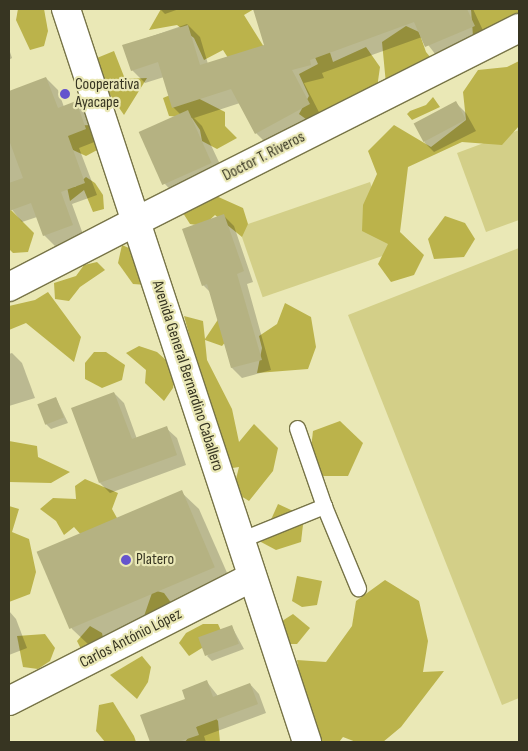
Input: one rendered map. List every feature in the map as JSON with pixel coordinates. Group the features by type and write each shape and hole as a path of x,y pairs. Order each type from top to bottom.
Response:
{"main road":[{"name":"Avenida General Bernardino Caballero","path":"66,9 307,742"},
{"name":"Doctor T. Riveros","path":"9,288 137,221 519,28"},
{"name":"Carlos António López","path":"9,701 252,577"}],"lane":[{"path":"297,428 324,506 358,588"},
{"path":"240,540 324,506"}],"shaded area":[{"path":"18,9 44,9 48,31 44,46 30,50 16,20"},
{"path":"161,9 254,9 244,15 264,47 239,75 223,50 204,60 194,38 177,25 149,30"},
{"path":"296,9 320,9 317,12 333,62 366,47 380,67 376,95 314,125 299,114 309,96 299,74 318,64 303,31 295,26"},
{"path":"471,9 519,9 519,18 473,36"},
{"path":"406,26 419,32 426,52 435,63 386,84 382,42"},
{"path":"114,51 125,79 147,78 124,115 100,80 92,60"},
{"path":"519,61 519,126 502,145 462,142 408,167 400,232 424,255 414,275 391,282 378,264 388,244 362,231 363,205 377,174 368,151 394,125 431,147 466,120 463,92 478,70 507,67"},
{"path":"182,90 225,112 225,126 237,138 217,149 202,141 200,130 192,118 169,116 163,98"},
{"path":"433,97 440,107 412,120 407,114 426,105"},
{"path":"90,125 99,149 86,156 73,150 65,139 72,126"},
{"path":"519,130 519,220 486,232 457,153"},
{"path":"86,177 95,183 103,195 104,209 93,212 84,190 70,201 67,187 75,187"},
{"path":"370,182 394,252 263,297 239,227"},
{"path":"205,191 243,208 248,224 242,237 215,215 203,226 190,224 183,213"},
{"path":"9,208 34,233 28,252 13,253 9,249"},
{"path":"445,216 465,223 475,239 464,257 434,259 428,239"},
{"path":"122,245 138,252 147,285 133,284 118,263"},
{"path":"519,248 519,698 502,705 348,315"},
{"path":"97,262 105,270 80,287 69,301 55,299 54,283 76,276 84,265"},
{"path":"48,292 81,337 74,362 26,323 9,330 9,306 35,300"},
{"path":"285,303 311,317 316,347 308,369 257,373 262,348 259,336 277,324"},
{"path":"221,315 231,335 222,346 205,340 207,360 232,409 239,442 254,424 278,448 273,471 249,501 233,491 239,467 226,469 184,316 203,321 205,339"},
{"path":"139,346 157,352 176,369 173,388 164,401 145,383 146,370 126,353"},
{"path":"94,352 106,352 125,365 122,380 102,388 85,379 85,363"},
{"path":"340,421 363,443 348,476 320,476 310,457 313,431"},
{"path":"9,441 37,446 38,457 70,472 51,483 9,482"},
{"path":"85,479 118,493 112,509 117,518 102,530 83,537 74,527 64,535 56,521 40,509 53,498 76,499 75,486"},
{"path":"278,504 304,516 301,542 276,550 261,542"},
{"path":"9,506 19,509 12,532 29,539 36,572 30,594 9,602"},
{"path":"297,576 322,581 317,605 302,607 292,601"},
{"path":"385,580 419,601 428,641 423,672 444,671 401,727 383,742 356,742 343,737 339,742 312,742 297,660 326,662 352,626 356,601"},
{"path":"153,590 164,593 172,604 142,622"},
{"path":"293,614 310,628 297,644 279,644 279,623"},
{"path":"203,624 218,624 223,635 189,656 179,643 186,633"},
{"path":"90,626 102,633 105,646 82,651 77,641"},
{"path":"45,634 55,648 50,661 38,669 23,667 17,636"},
{"path":"142,656 151,667 148,682 137,699 110,675"},
{"path":"113,702 136,742 105,742 96,731 99,705"},
{"path":"209,710 218,721 220,742 185,742"}],"building":[{"path":"253,9 467,9 475,26 425,47 414,22 310,60 311,65 292,70 310,104 255,134 231,89 172,108 158,62 131,71 122,45 188,25 200,65 264,45"},
{"path":"46,77 58,108 76,101 86,129 68,136 85,183 61,192 73,225 43,236 31,203 9,211 9,183 23,178 9,140 9,91"},
{"path":"456,101 466,120 423,142 414,124"},
{"path":"188,110 212,163 162,185 139,132"},
{"path":"224,214 244,271 237,274 262,360 231,368 207,284 202,286 182,229"},
{"path":"114,392 132,439 167,426 177,455 99,483 71,408"},
{"path":"56,397 64,418 45,425 37,404"},
{"name":"Platero","path":"182,490 215,567 69,629 37,552"},
{"path":"232,625 239,644 205,656 198,637"},
{"path":"207,680 213,697 250,683 258,704 196,727 199,735 178,742 150,742 140,715 185,699 182,690"}],"place":[{"name":"Cooperativa Ayacape","path":"65,94"},
{"name":"Platero","path":"126,560"}]}
